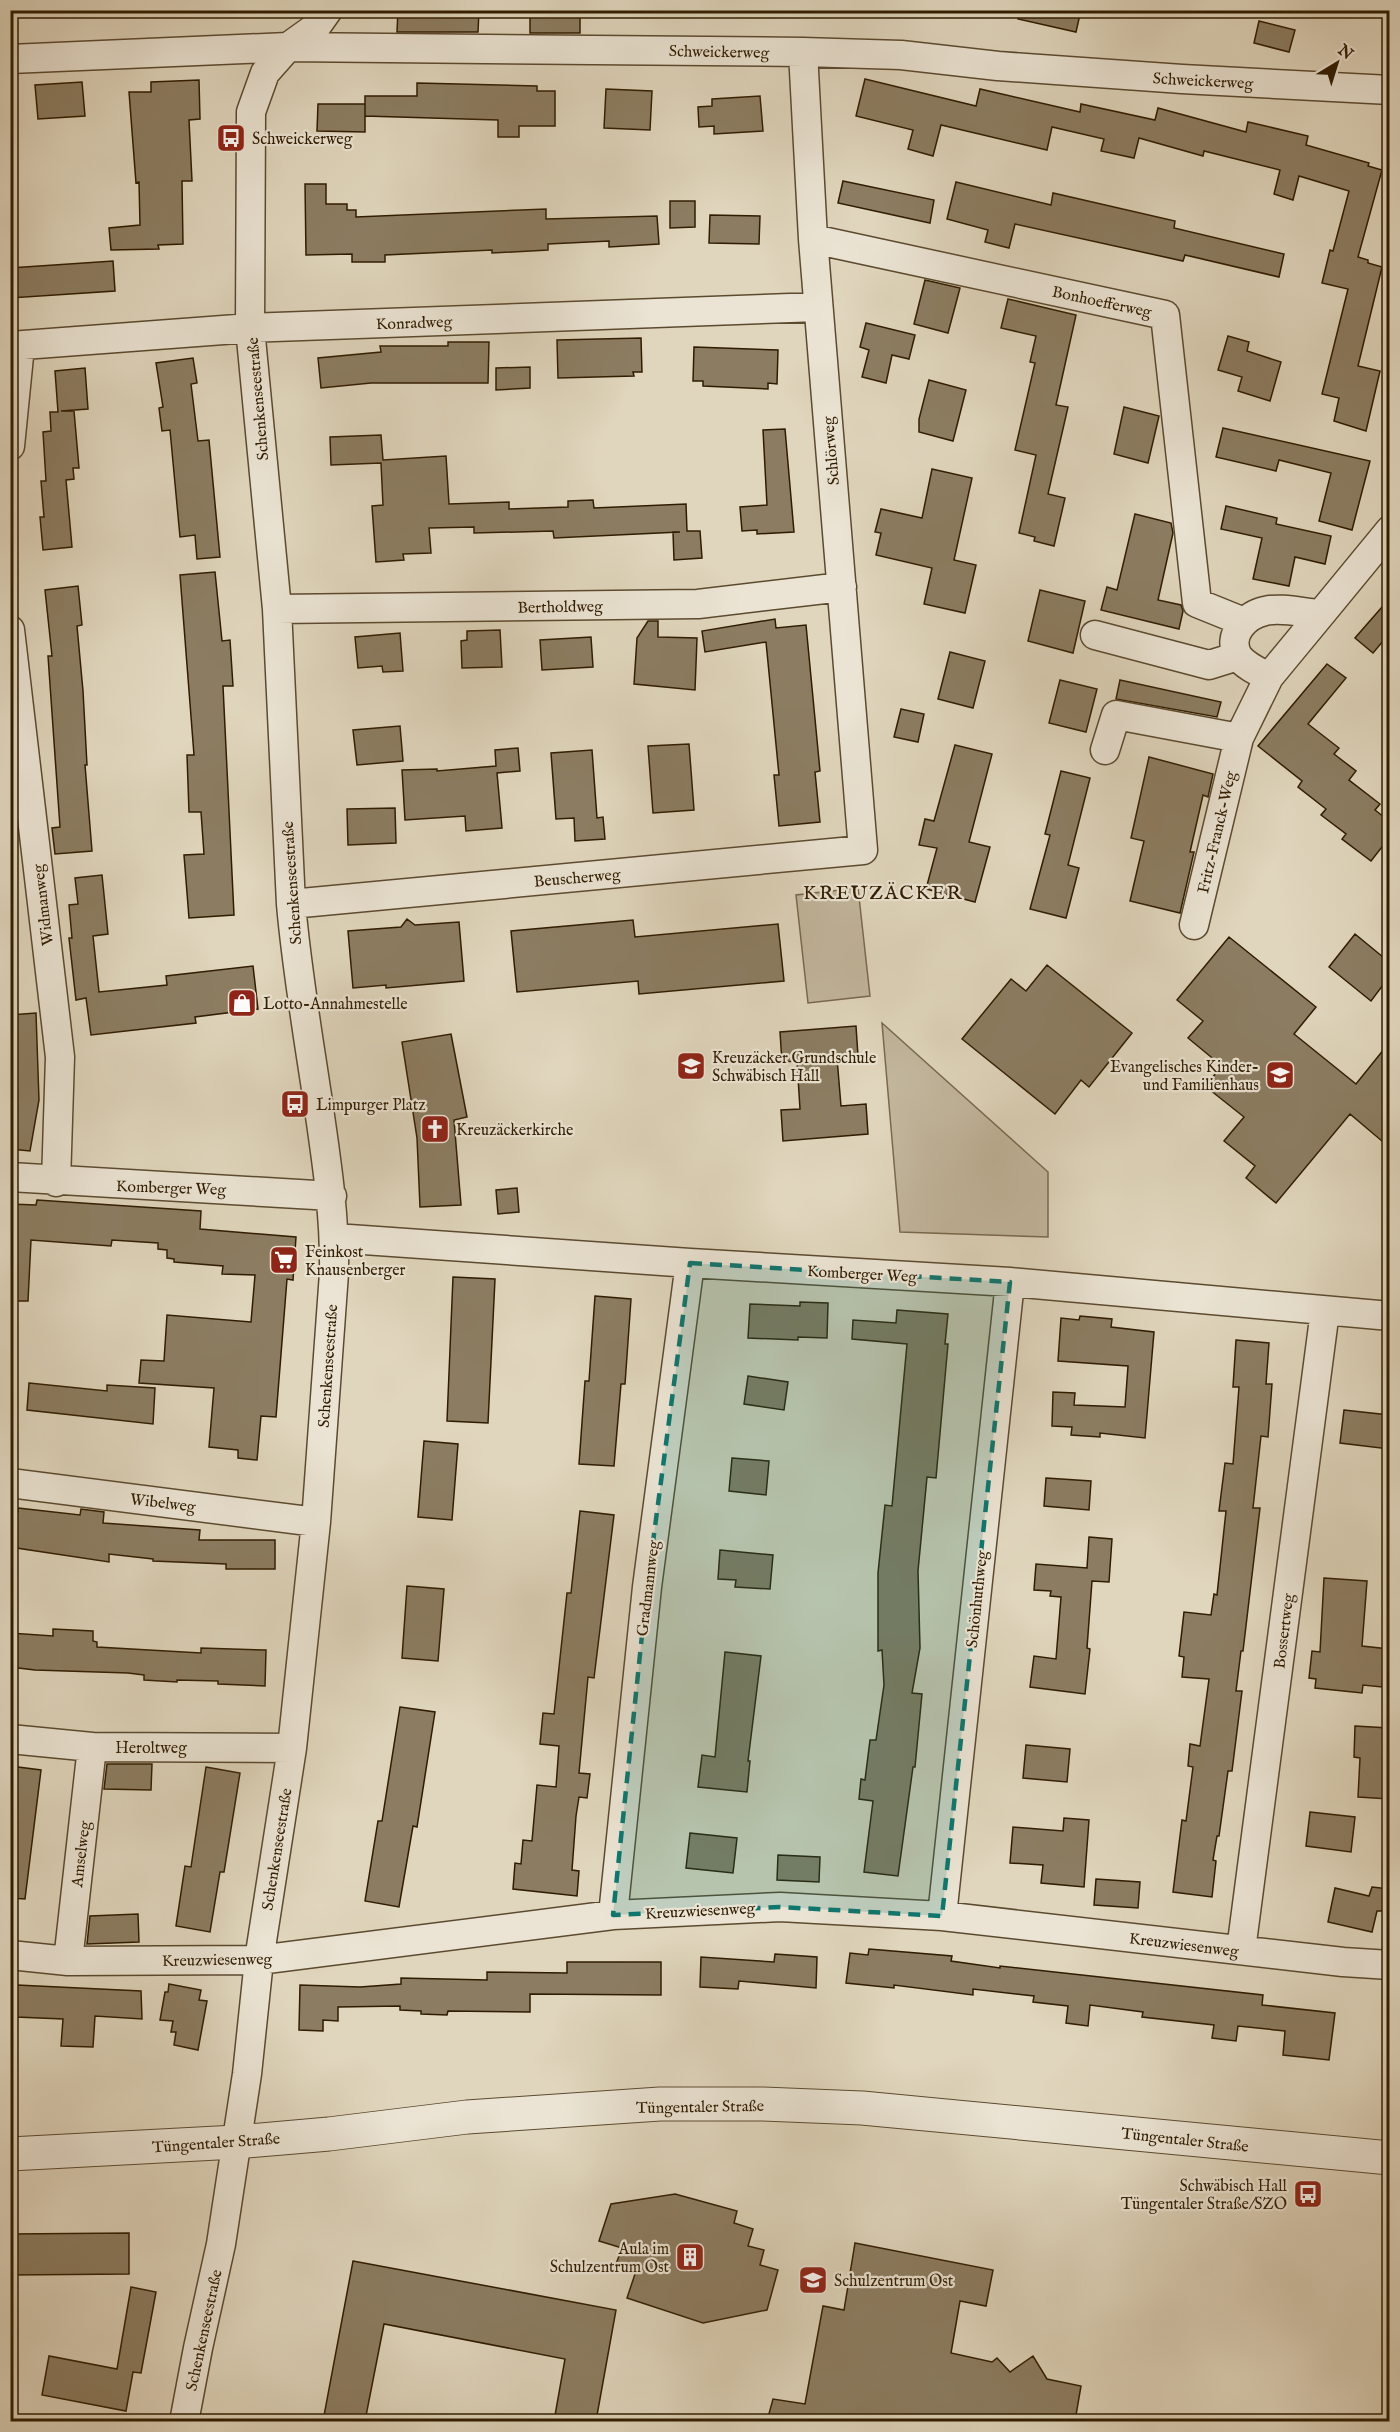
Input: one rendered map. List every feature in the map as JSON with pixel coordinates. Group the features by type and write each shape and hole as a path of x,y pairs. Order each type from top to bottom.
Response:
{"street":[{"name":"Schenkenseestraße","path":"184,2421 221,2244 247,2074 259,1960 292,1748 316,1522 334,1238 332,1196 295,949 277,609 250,328 251,112 265,73 288,47 316,27 328,10"},
{"name":"Schweickerweg","path":"10,60 288,47 803,52 901,55 998,66 1182,80 1389,90"},
{"name":"Schlörweg","path":"803,52 818,307 863,850"},
{"name":"Bonhoefferweg","path":"813,239 1165,315 1197,603 1244,622"},
{"name":"Konradweg","path":"15,346 250,328 818,307"},
{"path":"10,446 15,346"},
{"name":"Fritz-Franck-Weg","path":"1194,925 1239,738 1269,677 1389,530"},
{"name":"Bertholdweg","path":"277,609 698,604 842,587"},
{"path":"1269,677 1251,668 1238,656 1234,641 1244,622 1250,615 1268,610 1321,614"},
{"name":"Widmanweg","path":"10,630 60,1057 56,1182"},
{"path":"1095,635 1209,665 1238,656"},
{"path":"1106,750 1116,715 1239,738"},
{"name":"Beuscherweg","path":"291,904 863,850"},
{"name":"Komberger Weg","path":"10,1178 332,1196"},
{"name":"Komberger Weg","path":"334,1238 690,1263 1010,1282 1389,1316"},
{"name":"Gradmannweg","path":"613,1915 647,1587 690,1263"},
{"name":"Schönhuthweg","path":"942,1916 1010,1282"},
{"name":"Bossertweg","path":"1241,1950 1325,1311"},
{"name":"Wibelweg","path":"10,1483 316,1522"},
{"name":"Heroltweg","path":"10,1739 92,1747 292,1748"},
{"name":"Amselweg","path":"68,1961 92,1747"},
{"name":"Kreuzwiesenweg","path":"10,1955 68,1961 259,1960 613,1915 780,1907 942,1916 1389,1965"},
{"name":"Tüngentaler Straße","path":"10,2154 236,2142 329,2134 467,2117 660,2104 763,2104 862,2108 1389,2158"}],"highlighted area":[{"path":"690,1263 1010,1282 942,1916 780,1907 613,1915 647,1587"}],"shaded area":[{"path":"858,888 870,996 808,1003 796,895"},
{"path":"882,1023 1048,1172 1048,1237 900,1232"}],"building":[{"path":"398,10 479,10 478,32 397,32"},
{"path":"530,10 580,10 580,33 530,33"},
{"path":"1019,10 1081,10 1076,32 1018,19"},
{"path":"1259,21 1295,30 1289,52 1254,43"},
{"path":"865,79 976,106 980,89 1080,112 1081,104 1155,120 1158,108 1246,132 1248,122 1308,136 1306,145 1369,163 1368,166 1382,170 1358,257 1382,267 1358,366 1380,371 1366,431 1334,421 1339,398 1322,394 1348,289 1322,283 1349,191 1299,176 1293,200 1274,194 1280,170 1204,151 1203,156 1139,138 1134,158 1101,151 1104,139 1052,127 1047,150 941,125 933,156 908,149 913,130 856,116"},
{"path":"199,80 200,119 189,120 192,181 182,181 183,244 158,245 159,249 111,250 109,228 140,225 139,182 136,183 129,92 151,92 151,82"},
{"path":"82,82 85,116 38,119 35,85"},
{"path":"417,83 537,86 537,91 555,91 555,126 519,126 519,137 498,137 498,120 365,116 365,96 417,96"},
{"path":"606,89 652,91 650,130 604,128"},
{"path":"760,96 763,131 714,134 714,126 699,127 698,107 712,106 712,99"},
{"path":"318,104 365,104 365,132 317,131"},
{"path":"843,181 934,200 930,223 838,203"},
{"path":"956,182 1051,205 1053,193 1175,221 1174,228 1284,254 1279,277 1185,255 1183,261 1015,224 1009,248 985,242 988,230 947,219"},
{"path":"305,184 326,184 326,204 347,204 347,210 356,210 356,217 546,209 546,219 657,216 659,244 609,247 609,241 548,244 548,250 385,255 385,262 352,262 352,254 306,255"},
{"path":"670,201 695,201 695,227 670,228"},
{"path":"710,215 760,216 759,244 709,243"},
{"path":"113,261 115,291 10,298 10,268"},
{"path":"925,280 960,288 948,333 914,324"},
{"path":"1008,299 1076,315 1056,405 1068,407 1048,494 1065,498 1054,546 1034,541 1035,537 1019,533 1036,455 1015,450 1035,363 1030,362 1036,336 1001,328"},
{"path":"866,323 915,335 909,359 892,355 886,383 862,377 869,350 860,347"},
{"path":"1228,336 1249,342 1247,351 1281,362 1270,401 1238,391 1242,377 1218,370"},
{"path":"641,338 642,372 633,372 634,376 558,378 557,340"},
{"path":"448,342 489,342 488,383 371,383 321,388 318,358 381,352 380,346 448,346"},
{"path":"694,347 778,350 777,384 768,383 768,389 703,386 703,381 693,381"},
{"path":"193,358 197,383 191,384 198,441 209,440 220,557 197,559 195,535 180,537 170,430 162,431 159,408 163,407 156,363"},
{"path":"530,367 530,388 496,390 496,368"},
{"path":"85,368 88,409 61,411 74,411 79,468 73,468 74,479 66,480 72,547 43,550 40,517 44,517 41,481 46,481 43,432 51,431 50,412 58,412 55,371"},
{"path":"929,380 966,390 953,441 919,432 919,419"},
{"path":"1124,407 1159,416 1148,463 1114,454"},
{"path":"1223,428 1370,461 1352,530 1319,521 1331,473 1279,460 1276,471 1216,457"},
{"path":"785,429 794,532 757,534 757,530 742,531 740,507 767,505 763,430"},
{"path":"381,435 383,460 446,456 449,504 509,502 509,509 568,507 568,501 593,500 594,508 686,504 687,531 700,531 702,558 674,560 673,532 554,538 553,531 474,533 474,527 429,528 431,553 403,554 404,560 376,562 372,506 383,505 381,463 331,465 330,437"},
{"path":"932,469 972,478 954,560 976,565 965,613 924,604 932,568 876,555 881,533 875,532 881,509 922,518"},
{"path":"1226,506 1277,518 1276,524 1331,536 1325,564 1295,557 1289,586 1253,579 1262,538 1221,529"},
{"path":"1135,514 1171,523 1173,533 1158,600 1181,605 1183,611 1179,629 1101,610 1107,587 1117,590"},
{"path":"215,572 222,641 230,640 233,686 223,686 234,915 189,918 184,855 204,854 201,812 189,812 187,755 194,755 180,575"},
{"path":"78,586 82,625 77,626 92,851 55,854 52,828 60,827 48,656 52,656 45,590"},
{"path":"1040,590 1085,601 1073,653 1028,641"},
{"path":"1389,599 1389,634 1373,653 1355,638"},
{"path":"775,619 776,628 806,625 820,771 815,772 820,822 779,826 774,775 779,775 766,642 705,652 702,631"},
{"path":"648,621 658,621 658,637 697,638 695,690 634,684 637,638"},
{"path":"500,630 502,667 462,668 461,641 467,640 467,631"},
{"path":"400,633 403,671 383,672 382,666 358,668 355,637"},
{"path":"591,637 593,667 542,670 540,640"},
{"path":"950,652 985,661 973,708 938,699"},
{"path":"1327,664 1346,678 1308,724 1339,748 1334,754 1356,771 1349,780 1380,804 1375,810 1389,821 1389,838 1371,861 1342,839 1346,834 1321,815 1326,809 1298,787 1302,781 1258,746"},
{"path":"1060,680 1097,689 1086,732 1049,723"},
{"path":"1120,680 1221,702 1217,717 1116,699"},
{"path":"901,709 924,714 918,742 894,737"},
{"path":"400,726 403,761 357,765 353,730"},
{"path":"689,744 694,810 653,813 648,746"},
{"path":"955,745 992,754 969,842 990,847 975,902 926,889 937,848 919,845 925,819 934,821"},
{"path":"518,748 520,771 497,773 502,828 466,831 465,816 405,820 402,770 437,769 437,771 496,766 495,750"},
{"path":"592,750 597,818 603,817 605,839 575,841 574,818 556,819 551,753"},
{"path":"1149,757 1213,774 1208,797 1203,795 1190,852 1194,852 1180,913 1130,901 1144,841 1131,838"},
{"path":"1061,771 1090,778 1068,865 1079,868 1066,918 1030,909 1050,835 1045,834"},
{"path":"395,808 396,843 348,845 347,809"},
{"path":"102,875 108,934 93,936 99,992 167,985 166,976 253,966 258,1009 195,1017 196,1023 91,1035 86,998 76,1000 69,938 72,938 69,905 78,904 75,878"},
{"path":"407,919 415,925 459,922 464,981 386,988 386,985 353,988 348,931 401,927"},
{"path":"633,920 635,937 778,924 784,981 639,994 638,981 517,992 511,931"},
{"path":"1355,934 1389,962 1389,977 1371,1001 1329,967"},
{"name":"Evangelisches Kinder- und Familienhaus","path":"1229,937 1316,1007 1294,1034 1356,1084 1389,1043 1389,1147 1350,1114 1276,1203 1246,1178 1255,1166 1224,1141 1244,1117 1205,1086 1222,1066 1188,1038 1203,1021 1177,1000"},
{"path":"1047,965 1132,1033 1089,1087 1081,1080 1055,1114 962,1039 1011,979 1026,991"},
{"path":"36,1013 39,1100 30,1151 10,1149 10,1015"},
{"path":"856,1026 858,1056 837,1058 841,1106 866,1104 868,1134 783,1141 781,1110 800,1109 797,1061 782,1062 780,1032"},
{"name":"Kreuzäckerkirche","path":"451,1034 467,1117 454,1120 461,1205 420,1207 417,1138 402,1042"},
{"path":"517,1188 519,1212 498,1214 496,1190"},
{"path":"37,1200 201,1211 200,1229 296,1237 293,1280 287,1279 276,1417 261,1416 257,1460 238,1458 238,1450 209,1447 214,1388 139,1383 141,1360 164,1361 167,1315 251,1322 255,1275 222,1274 223,1266 174,1262 174,1259 167,1258 167,1250 158,1249 158,1243 112,1240 111,1246 31,1240 28,1301 10,1301 10,1204 36,1205"},
{"path":"453,1277 495,1279 488,1423 447,1421"},
{"path":"595,1296 631,1299 625,1384 621,1384 614,1466 579,1464 585,1381 589,1381"},
{"path":"800,1302 828,1303 827,1338 798,1337 798,1340 748,1338 750,1304 800,1306"},
{"path":"897,1310 948,1314 945,1344 948,1344 936,1478 927,1477 918,1571 920,1648 912,1693 922,1694 915,1767 913,1767 898,1876 864,1872 873,1801 859,1799 861,1779 865,1780 870,1740 876,1740 884,1685 882,1650 878,1651 878,1573 885,1505 892,1506 907,1344 852,1339 853,1320 896,1323"},
{"path":"1080,1316 1112,1319 1111,1327 1154,1332 1145,1438 1100,1433 1100,1437 1071,1435 1072,1427 1052,1426 1053,1392 1075,1393 1074,1405 1125,1407 1128,1366 1058,1361 1061,1318 1079,1320"},
{"path":"1236,1340 1269,1343 1266,1384 1272,1384 1268,1437 1261,1436 1253,1508 1260,1508 1236,1691 1242,1691 1232,1771 1228,1771 1219,1836 1217,1836 1213,1860 1216,1861 1212,1897 1173,1892 1182,1820 1186,1821 1193,1767 1188,1766 1190,1744 1200,1746 1209,1679 1182,1677 1184,1657 1179,1656 1184,1612 1211,1615 1214,1594 1217,1595 1226,1511 1219,1511 1225,1463 1233,1464 1239,1387 1233,1387"},
{"path":"748,1376 788,1382 784,1410 744,1404"},
{"path":"29,1383 107,1391 107,1385 155,1388 153,1424 27,1410"},
{"path":"1344,1410 1389,1415 1389,1449 1340,1443"},
{"path":"424,1441 458,1444 452,1520 418,1517"},
{"path":"732,1458 769,1461 766,1495 729,1491"},
{"path":"1046,1478 1091,1481 1089,1510 1044,1506"},
{"path":"18,1508 80,1515 81,1509 104,1512 103,1523 200,1530 199,1540 275,1540 275,1569 226,1569 226,1564 153,1561 153,1559 109,1554 109,1562 10,1547 10,1511 18,1512"},
{"path":"580,1511 614,1515 594,1678 588,1677 579,1773 590,1774 587,1798 579,1797 576,1816 572,1870 579,1871 577,1896 513,1889 515,1863 521,1864 523,1840 532,1841 537,1785 556,1787 559,1746 540,1744 543,1713 554,1714 567,1593 571,1593"},
{"path":"1089,1537 1112,1539 1109,1582 1092,1581 1087,1648 1090,1649 1085,1694 1030,1687 1034,1656 1056,1659 1061,1597 1050,1596 1051,1591 1034,1590 1036,1564 1087,1568"},
{"path":"720,1550 773,1555 770,1589 735,1587 736,1580 718,1579"},
{"path":"1324,1578 1367,1581 1362,1646 1389,1649 1389,1674 1383,1674 1382,1687 1363,1685 1362,1693 1315,1688 1316,1679 1309,1678 1312,1651 1320,1652"},
{"path":"407,1586 444,1589 438,1661 402,1658"},
{"path":"53,1629 93,1631 93,1641 97,1642 97,1647 201,1653 201,1648 266,1650 265,1686 218,1684 218,1681 144,1680 144,1675 128,1673 10,1667 10,1633 53,1636"},
{"path":"725,1652 761,1656 748,1761 750,1761 747,1792 698,1787 702,1755 715,1757"},
{"path":"400,1707 435,1712 417,1827 413,1826 399,1907 365,1901 378,1821 382,1821"},
{"path":"1355,1726 1389,1728 1389,1799 1358,1797 1360,1758 1354,1757"},
{"path":"1026,1745 1070,1749 1067,1782 1023,1778"},
{"path":"107,1764 152,1764 151,1790 104,1789"},
{"path":"10,1766 41,1770 25,1899 10,1898"},
{"path":"206,1767 240,1773 224,1872 220,1872 210,1932 176,1926 185,1866 191,1867"},
{"path":"1310,1812 1355,1817 1351,1852 1306,1846"},
{"path":"1064,1818 1089,1820 1084,1887 1041,1883 1043,1865 1010,1863 1013,1827 1063,1831"},
{"path":"690,1833 737,1838 733,1873 686,1868"},
{"path":"778,1855 820,1857 819,1882 777,1880"},
{"path":"1096,1879 1140,1882 1138,1908 1094,1905"},
{"path":"1372,1887 1389,1889 1389,1911 1377,1911 1372,1932 1328,1922 1335,1888 1369,1896"},
{"path":"138,1914 139,1942 87,1944 90,1916"},
{"path":"869,1949 952,1956 951,1961 1000,1968 1000,1966 1263,1995 1262,2005 1335,2013 1329,2060 1283,2055 1285,2031 1238,2026 1236,2041 1212,2038 1214,2025 1142,2017 1143,2012 1090,2005 1088,2026 1066,2023 1068,2006 1033,2002 1034,1996 973,1989 973,1995 894,1985 894,1988 846,1983 850,1953 868,1955"},
{"path":"775,1954 817,1957 816,1988 739,1981 738,1989 700,1987 701,1957 774,1962"},
{"path":"567,1962 661,1962 661,1995 530,1994 530,2012 448,2011 447,2015 400,2010 400,2006 338,2007 338,2021 323,2020 323,2031 299,2030 300,1985 360,1987 401,1984 401,1978 487,1980 487,1972 567,1973"},
{"path":"169,1984 201,1990 199,2000 207,2001 198,2050 174,2045 176,2032 171,2032 173,2021 160,2020 165,1992 168,1992"},
{"path":"17,1985 141,1991 142,2019 95,2016 93,2047 61,2046 63,2019 16,2017"},
{"name":"Aula im Schulzentrum Ost","path":"675,2194 737,2211 734,2223 753,2229 748,2246 764,2250 760,2265 778,2270 767,2310 703,2323 627,2298 636,2271 616,2264 622,2248 599,2241 611,2204"},
{"path":"129,2233 129,2274 10,2275 10,2234"},
{"path":"855,2243 993,2270 986,2306 960,2301 951,2353 992,2362 997,2358 1010,2372 1033,2356 1047,2379 1081,2386 1075,2421 767,2421 773,2399 805,2404 823,2306 844,2310"},
{"path":"353,2261 616,2310 596,2421 554,2421 565,2359 384,2324 365,2421 323,2421"},
{"path":"131,2287 156,2292 141,2373 133,2372 126,2411 42,2395 49,2356 117,2369"}],"place":[{"name":"Schweickerweg","path":"231,138"},
{"name":"Lotto-Annahmestelle","path":"242,1003"},
{"name":"Kreuzäcker Grundschule Schwäbisch Hall","path":"691,1066"},
{"name":"Evangelisches Kinder- und Familienhaus","path":"1280,1075"},
{"name":"Limpurger Platz","path":"295,1104"},
{"name":"Kreuzäckerkirche","path":"435,1129"},
{"name":"Feinkost Knausenberger","path":"284,1260"},
{"name":"Schwäbisch Hall Tüngentaler Straße/SZO","path":"1308,2194"},
{"name":"Aula im Schulzentrum Ost","path":"690,2257"},
{"name":"Schulzentrum Ost","path":"813,2280"}],"district":[{"name":"KREUZÄCKER","path":"883,892"}]}
